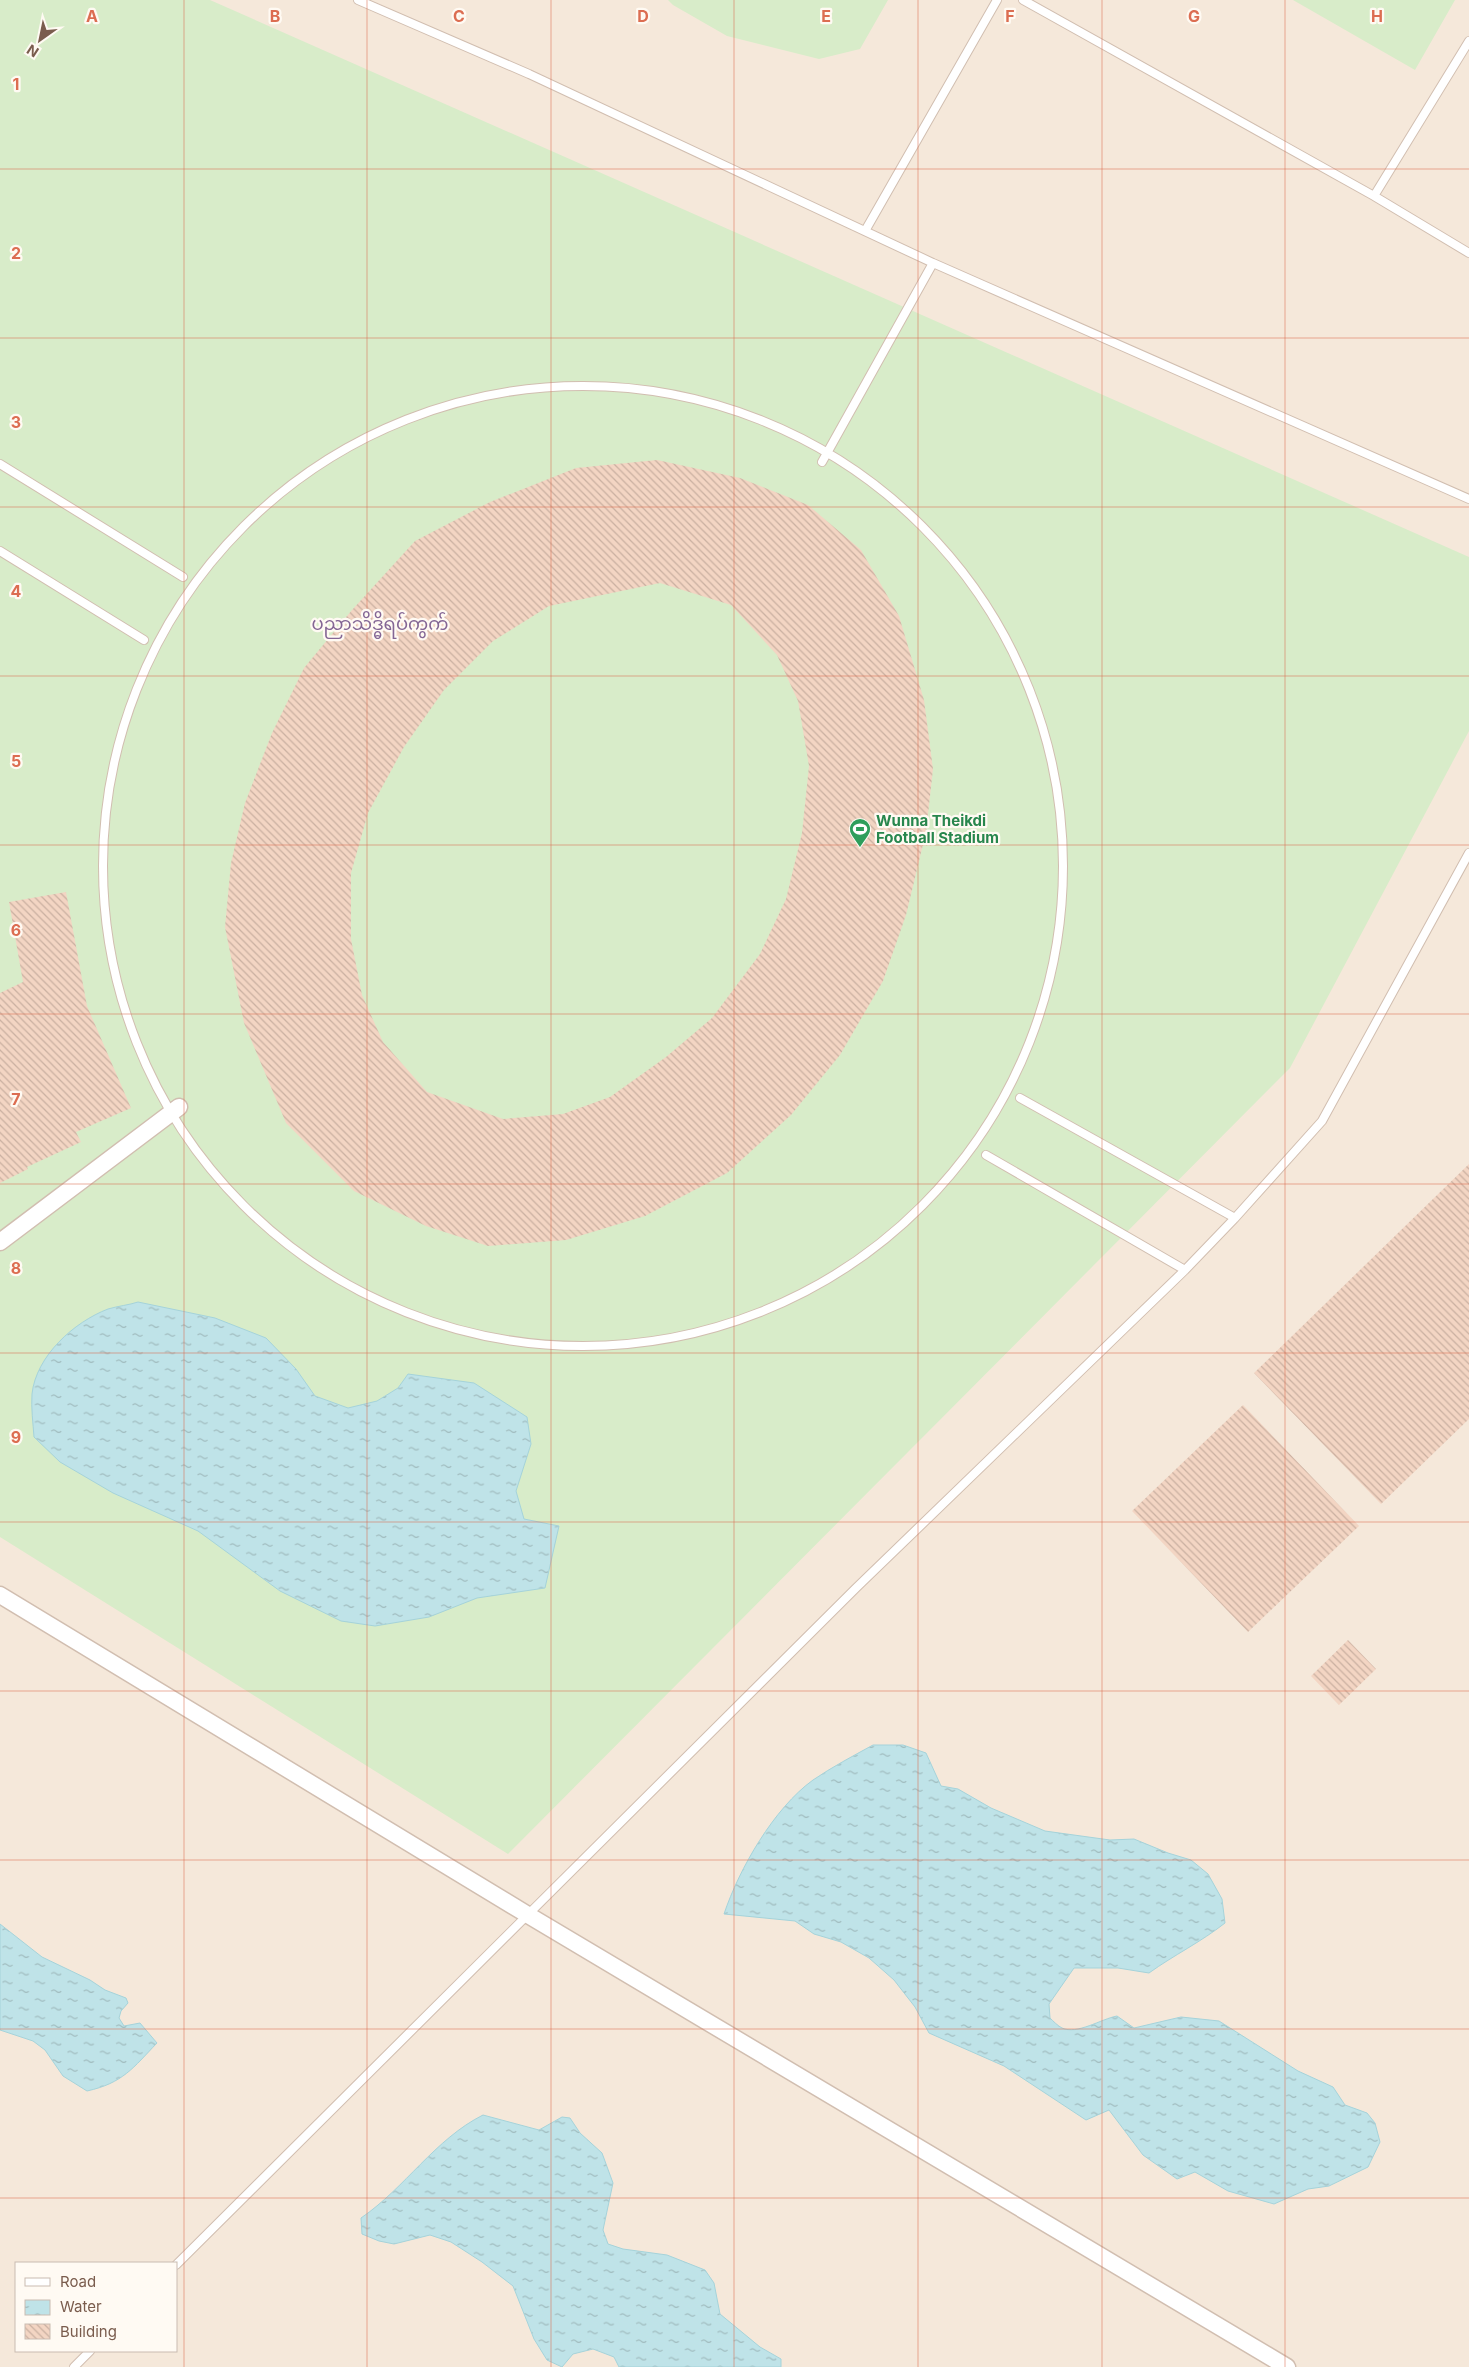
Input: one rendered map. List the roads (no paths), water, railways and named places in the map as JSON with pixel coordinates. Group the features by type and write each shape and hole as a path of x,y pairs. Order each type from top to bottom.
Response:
{"street":[{"path":"0,1242 182,1111"},
{"path":"0,1594 528,1915 1287,2367"}],"lane":[{"path":"358,0 529,74 933,263 1469,500"},
{"path":"865,231 997,0"},
{"path":"1023,0 1374,196 1469,253"},
{"path":"1374,196 1469,42"},
{"path":"822,462 933,263"},
{"path":"385,420 483,390 588,385 712,412 720,416"},
{"path":"288,476 351,436"},
{"path":"813,458 829,468"},
{"path":"0,464 184,578"},
{"path":"0,551 144,640"},
{"path":"178,585 190,571"},
{"path":"968,595 978,611"},
{"path":"141,650 149,632"},
{"path":"1006,660 1029,701 1065,838 1066,934"},
{"path":"113,735 128,688"},
{"path":"106,763 96,864 107,943 137,1038 182,1111"},
{"path":"178,2263 864,1582 1185,1270 1235,1218 1322,1121 1469,853"},
{"path":"1048,1017 1053,999"},
{"path":"1015,1106 1023,1089"},
{"path":"1020,1098 1235,1218"},
{"path":"980,1162 991,1147"},
{"path":"986,1155 1185,1270"},
{"path":"496,1329 524,1336 621,1340 738,1325 817,1295"},
{"path":"412,1305 439,1314"},
{"path":"74,2367 89,2352"}],"water":[{"path":"138,1302 215,1318 266,1338 296,1369 315,1396 348,1408 377,1401 398,1388 408,1374 474,1383 527,1417 531,1444 516,1491 524,1519 559,1526 545,1588 477,1598 429,1617 375,1626 341,1621 280,1591 198,1531 113,1493 60,1462 34,1437 32,1394 35,1380 41,1367 59,1342 82,1322 108,1309"},
{"path":"873,1745 903,1745 926,1753 941,1786 958,1789 991,1808 1045,1831 1110,1840 1134,1839 1191,1860 1208,1874 1222,1899 1225,1923 1149,1973 1118,1968 1074,1968 1049,2004 1050,2018 1060,2027 1068,2030 1082,2028 1117,2016 1134,2028 1181,2017 1219,2021 1298,2071 1333,2087 1345,2105 1367,2113 1375,2123 1380,2142 1368,2167 1329,2186 1308,2189 1274,2204 1228,2191 1195,2172 1177,2179 1143,2155 1109,2110 1086,2120 1004,2066 929,2033 915,2007 894,1980 869,1958 841,1942 814,1934 795,1921 724,1914 748,1859 785,1806 813,1780"},
{"path":"0,1924 42,1957 90,1980 105,1990 126,1998 128,2003 121,2011 119,2018 124,2026 140,2023 157,2043 134,2067 119,2079 110,2084 87,2091 63,2076 45,2050 33,2041 0,2030"},
{"path":"483,2115 539,2130 562,2117 570,2118 580,2133 602,2153 613,2183 603,2230 608,2244 623,2249 667,2255 705,2270 714,2283 720,2314 760,2347 781,2359 781,2367 619,2367 614,2357 593,2349 573,2354 562,2367 547,2360 534,2339 513,2286 482,2262 451,2242 430,2235 394,2244 379,2241 362,2234 361,2218 392,2193 450,2137"}],"place":[{"name":"Wunna Theikdi Football Stadium","path":"860,848"}],"district":[{"name":"ပညာသိဒ္ဓိရပ်ကွက်","path":"380,623"}]}
